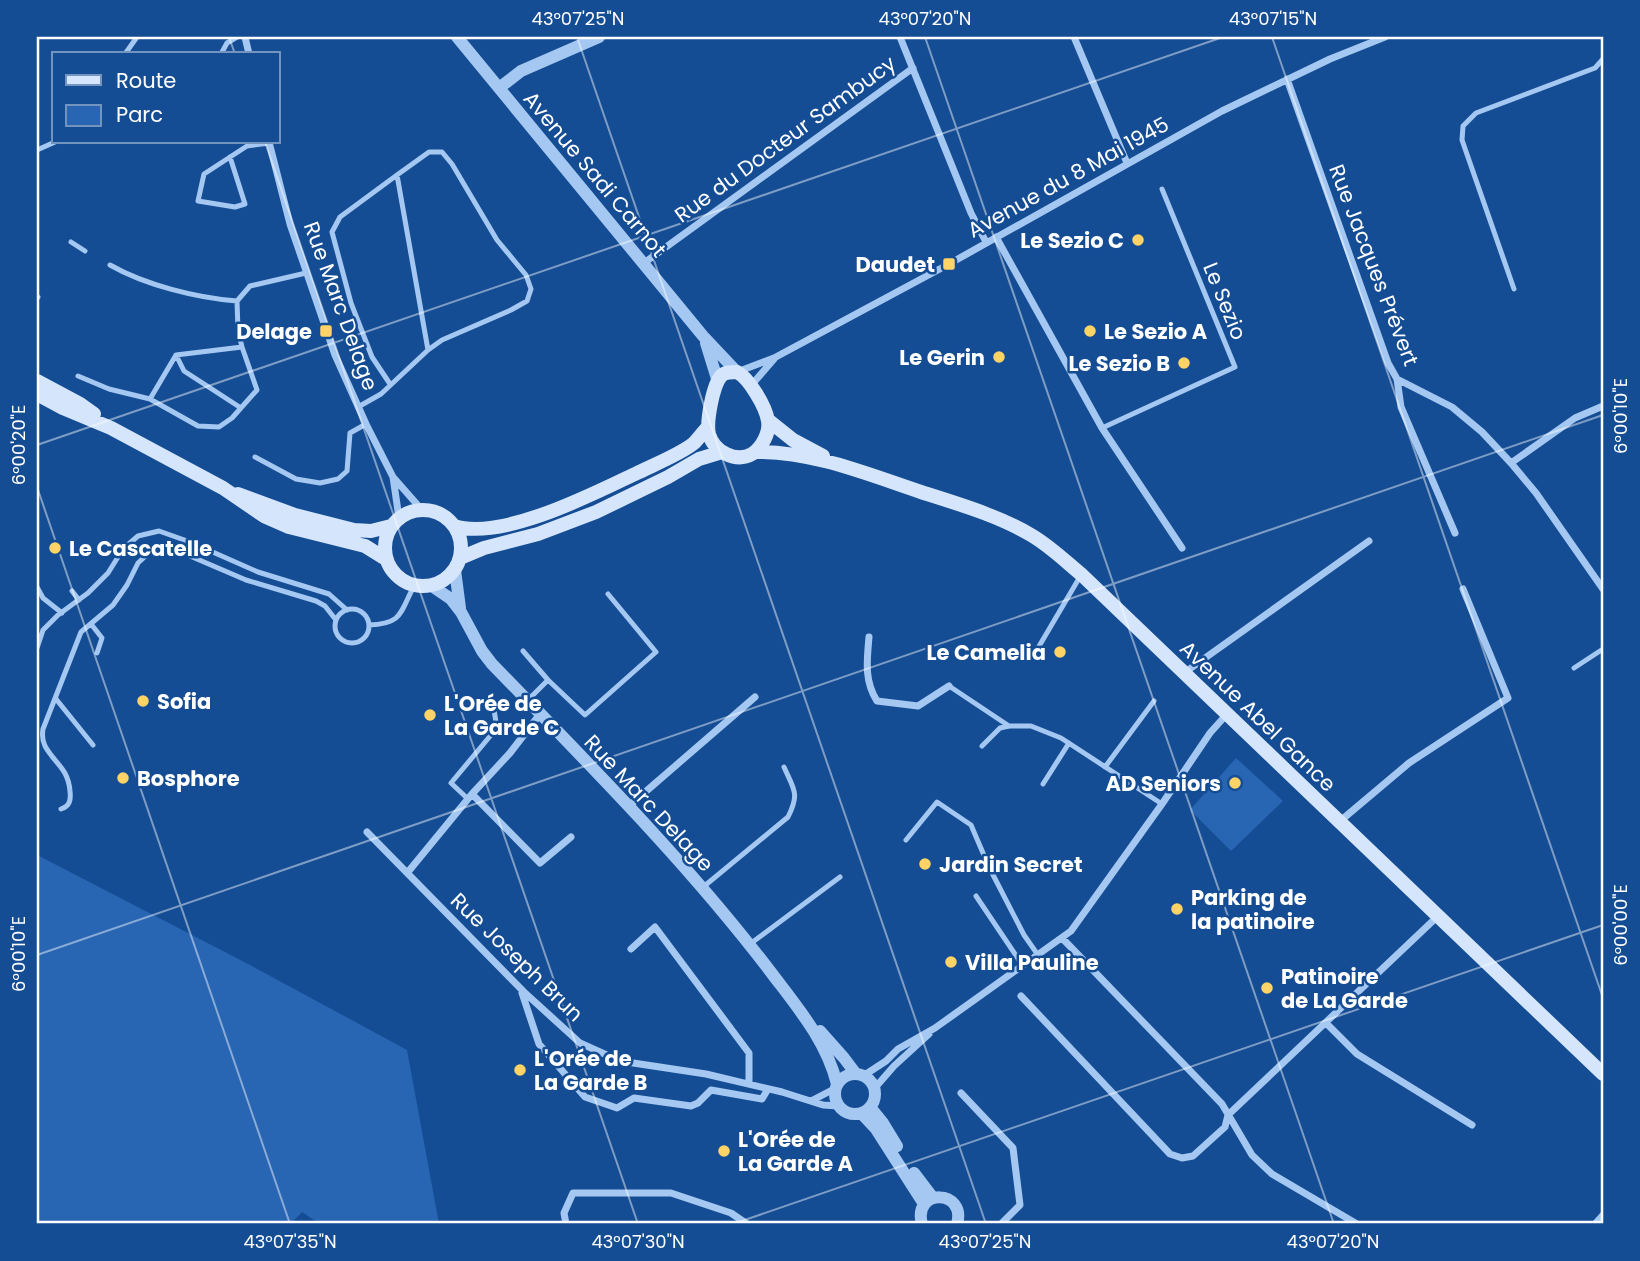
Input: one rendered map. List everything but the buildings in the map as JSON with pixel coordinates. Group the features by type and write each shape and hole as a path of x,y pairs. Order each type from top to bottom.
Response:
{"main road":[{"path":"737,372 742,374 752,388 768,420 766,435 760,446 755,452 738,457 722,452 713,443 708,427 710,410 721,376 737,372"},
{"path":"37,381 80,404 111,428"},
{"path":"37,394 111,428 223,488 264,516 289,527 365,546 386,559"},
{"name":"Avenue Abel Gance","path":"768,420 793,440 836,464"},
{"path":"454,526 481,530 534,518 590,496 661,462 692,444 708,427"},
{"path":"458,564 484,548 538,534 596,512 699,459 722,452"},
{"name":"Avenue Abel Gance","path":"755,452 788,454 836,464 964,506 1031,535 1055,552 1603,1074"},
{"path":"223,488 295,515 354,530 371,531 414,511 435,512 446,517 460,536 462,547 458,564 449,577 432,586 414,586 396,576 386,559 385,542 395,522"}],"street":[{"name":"Avenue Sadi Carnot","path":"457,37 643,264 737,372"},
{"path":"499,88 521,71 599,37"},
{"path":"900,37 971,213 986,242"},
{"path":"1074,37 1127,163"},
{"name":"Avenue du 8 Mai 1945","path":"737,372 774,358 1222,111 1355,48 1385,37"},
{"name":"Rue du Docteur Sambucy","path":"643,264 913,68"},
{"name":"Rue Jacques Prévert","path":"1287,79 1388,363 1397,379 1452,407 1482,432 1536,493 1603,589"},
{"name":"Rue Marc Delage","path":"270,144 290,224 335,355 393,477 422,510"},
{"path":"996,237 1102,428 1182,548"},
{"name":"Avenue Sadi Carnot","path":"704,336 718,382"},
{"name":"Avenue du 8 Mai 1945","path":"752,388 755,380 774,358"},
{"path":"1397,379 1401,407 1455,533"},
{"path":"1511,463 1575,418 1603,407"},
{"name":"Rue Marc Delage","path":"393,477 395,522"},
{"path":"1184,673 1369,541"},
{"name":"Rue Marc Delage","path":"458,564 461,612"},
{"name":"Rue Marc Delage","path":"432,586 451,599 487,657 629,806 750,944 808,1022 830,1060 836,1086"},
{"path":"1339,822 1409,763 1508,698 1463,589"},
{"path":"869,637 867,673 877,701 918,706 949,686"},
{"path":"629,806 755,697"},
{"path":"408,872 540,714"},
{"path":"810,1101 836,1086 845,1076 859,1075 886,1060 898,1049 935,1028 1071,931 1210,733 1227,714"},
{"path":"470,796 540,863 571,837"},
{"name":"Rue Joseph Brun","path":"367,832 521,989 580,1043 620,1061 706,1074 822,1105 839,1106"},
{"path":"1021,996 1170,1154 1182,1158 1193,1156 1225,1127 1228,1115 1438,916"},
{"path":"631,949 654,927 749,1053 750,1084"},
{"path":"1062,938 1222,1104 1252,1155 1272,1174 1357,1224"},
{"path":"521,989 539,1044 585,1097 617,1108 634,1098 691,1106 712,1090 762,1099 768,1089"},
{"name":"Rue Marc Delage","path":"808,1022 833,1044 859,1075"},
{"path":"1326,1023 1357,1054 1472,1125"},
{"path":"874,1089 894,1066 935,1028"},
{"path":"859,1075 872,1083 874,1089 874,1096 865,1110"},
{"path":"836,1086 835,1094 839,1106 849,1113 865,1110 883,1123 929,1201"},
{"path":"961,1093 1013,1148 1020,1205 1001,1224"},
{"path":"566,1224 564,1213 573,1193 671,1193 731,1213 747,1224"},
{"path":"922,1224 920,1214 929,1201 939,1197 952,1201 958,1213 957,1224"},
{"path":"1595,1224 1603,1215"}],"lane":[{"path":"126,52 137,37"},
{"path":"222,52 227,43 237,37"},
{"path":"1514,289 1462,140 1463,126 1476,113 1595,68 1603,59"},
{"path":"230,157 245,204 234,207 198,201 204,174 230,157 247,146 258,144"},
{"path":"358,407 381,394 442,340 527,302 531,289 526,275 497,240 452,164 442,152 429,152 397,175 340,217 332,232 351,303 372,357 390,384"},
{"path":"397,175 428,350"},
{"name":"Le Sezio","path":"1102,428 1235,367 1163,189"},
{"path":"71,242 85,251"},
{"path":"110,265 129,276 160,285 213,299 237,301"},
{"path":"78,376 150,399 198,426 219,427 232,418 257,390 238,330 237,301 250,286 306,272"},
{"path":"176,355 242,347"},
{"path":"150,399 176,355"},
{"path":"176,355 184,371 241,408"},
{"path":"255,457 296,479 320,483 338,479 347,471 350,433 366,425"},
{"path":"37,648 43,630 108,573 123,550 138,536 159,531 258,572 329,594 347,610"},
{"path":"61,809 65,809 70,802 69,780 45,747 43,729 81,632 113,606 138,563 152,551 164,548 183,553 246,580 316,601 336,620"},
{"path":"1038,648 1082,575"},
{"path":"369,625 391,622 398,617 414,586"},
{"path":"37,587 43,598 62,612"},
{"path":"72,591 79,600"},
{"path":"523,651 548,680 585,715 656,652 608,594"},
{"path":"355,609 365,615 369,625 365,635 357,642 341,639 335,629 340,614 355,609"},
{"path":"91,624 102,638 97,653"},
{"path":"1574,668 1603,649"},
{"path":"527,701 548,680"},
{"path":"949,686 1009,726"},
{"path":"56,699 93,746"},
{"path":"1105,766 1154,701"},
{"path":"470,796 452,783 491,735 496,722 493,704"},
{"path":"982,746 1000,728 1031,726 1061,738 1162,804"},
{"path":"1044,784 1069,743"},
{"path":"702,888 788,817 795,802 795,792 784,767"},
{"path":"906,840 937,802 971,825 1024,935 1038,955"},
{"path":"750,944 840,877"},
{"path":"976,896 1023,966"}],"green space":[{"path":"1236,758 1283,801 1231,851 1190,810"},
{"path":"37,855 407,1050 439,1224 320,1224 302,1212 290,1224 37,1224"}],"place":[{"name":"Le Sezio C","path":"1138,240"},
{"name":"Daudet","path":"949,264"},
{"name":"Delage","path":"326,331"},
{"name":"Le Sezio A","path":"1090,331"},
{"name":"Le Gerin","path":"999,357"},
{"name":"Le Sezio B","path":"1184,363"},
{"name":"Le Cascatelle","path":"55,548"},
{"name":"Le Camelia","path":"1060,652"},
{"name":"Sofia","path":"143,701"},
{"name":"L'Orée de La Garde C","path":"430,715"},
{"name":"Bosphore","path":"123,778"},
{"name":"AD Seniors","path":"1235,783"},
{"name":"Jardin Secret","path":"925,864"},
{"name":"Parking de la patinoire","path":"1177,909"},
{"name":"Villa Pauline","path":"951,962"},
{"name":"Patinoire de La Garde","path":"1267,988"},
{"name":"L'Orée de La Garde B","path":"520,1070"},
{"name":"L'Orée de La Garde A","path":"724,1151"}]}
